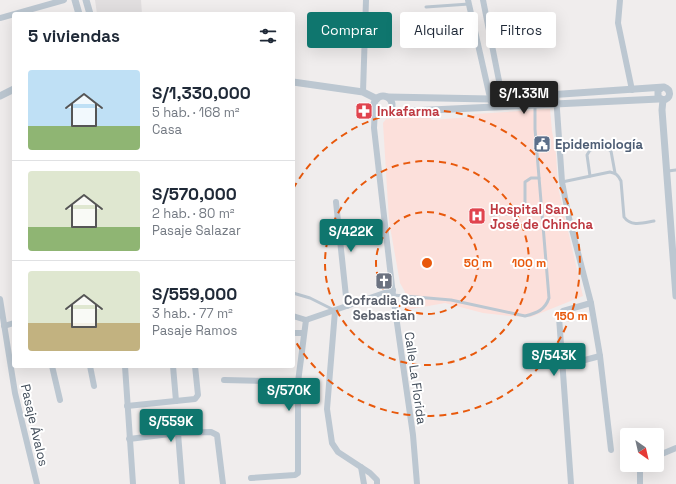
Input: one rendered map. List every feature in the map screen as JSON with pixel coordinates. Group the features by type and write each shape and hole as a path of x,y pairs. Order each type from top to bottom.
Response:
{"street":[{"path":"21,12 64,0"},
{"path":"75,0 78,12"},
{"path":"86,0 89,12"},
{"path":"363,92 366,0"},
{"path":"483,0 504,107"},
{"path":"620,0 618,22 632,90"},
{"path":"469,2 491,108"},
{"path":"0,18 12,15"},
{"path":"295,82 363,92 376,99 384,96 388,98 490,99 661,88 666,88 673,91 669,98 661,100 389,112 382,114 375,109 374,104 376,99"},
{"path":"661,88 657,93 661,100 662,110 676,296"},
{"path":"0,96 12,90"},
{"path":"556,94 562,182 569,218 591,303 600,356 611,450"},
{"path":"388,98 392,104 389,112"},
{"path":"432,99 433,110"},
{"name":"Calle La Florida","path":"375,109 374,128 393,292 413,436 417,484"},
{"path":"336,202 347,306"},
{"path":"295,317 306,320 393,292"},
{"name":"Pasaje Ávalos","path":"0,299 15,393 37,484"},
{"path":"571,484 559,317 563,311 591,303"},
{"path":"335,311 327,409 332,443 338,452 370,473 377,480 377,484"},
{"path":"251,478 295,475 298,473 298,382 306,320"},
{"path":"4,326 12,324"},
{"path":"295,333 304,333"},
{"path":"562,366 600,356"},
{"path":"52,368 60,400"},
{"path":"90,368 94,386"},
{"path":"125,368 133,484"},
{"path":"173,368 176,401"},
{"path":"127,406 195,399 198,397 195,368"},
{"path":"224,380 298,382"},
{"path":"129,439 178,433 215,433 217,435 223,484"},
{"path":"178,433 182,484"},
{"path":"664,453 676,448"},
{"path":"361,467 364,484"},
{"path":"640,472 640,484"}],"lane":[{"path":"426,7 469,2"},
{"path":"393,292 451,300 526,316 542,310 546,306 549,298 539,178 535,105"},
{"path":"590,176 587,155 592,149 607,148 611,151 615,173"},
{"path":"666,172 676,170"},
{"path":"562,182 610,172 615,173 619,176 621,181 624,217 626,220 633,224 654,221"},
{"path":"525,212 525,182 531,178 539,178"},
{"path":"491,215 542,211"},
{"path":"295,294 310,298 335,311"}],"shaded area":[{"path":"95,0 141,0 142,12 97,12"},
{"name":"Hospital San José de Chincha","path":"550,109 556,154 558,187 583,296 531,317 483,313 445,303 406,310 403,299 405,292 400,283 389,221 383,123 386,119 429,116 432,120 471,117 475,114"}],"place":[{"name":"Inkafarma","path":"364,111"},
{"name":"Epidemiología","path":"542,144"},
{"name":"Hospital San José de Chincha","path":"477,216"},
{"name":"Cofradia San Sebastian","path":"384,281"}]}
